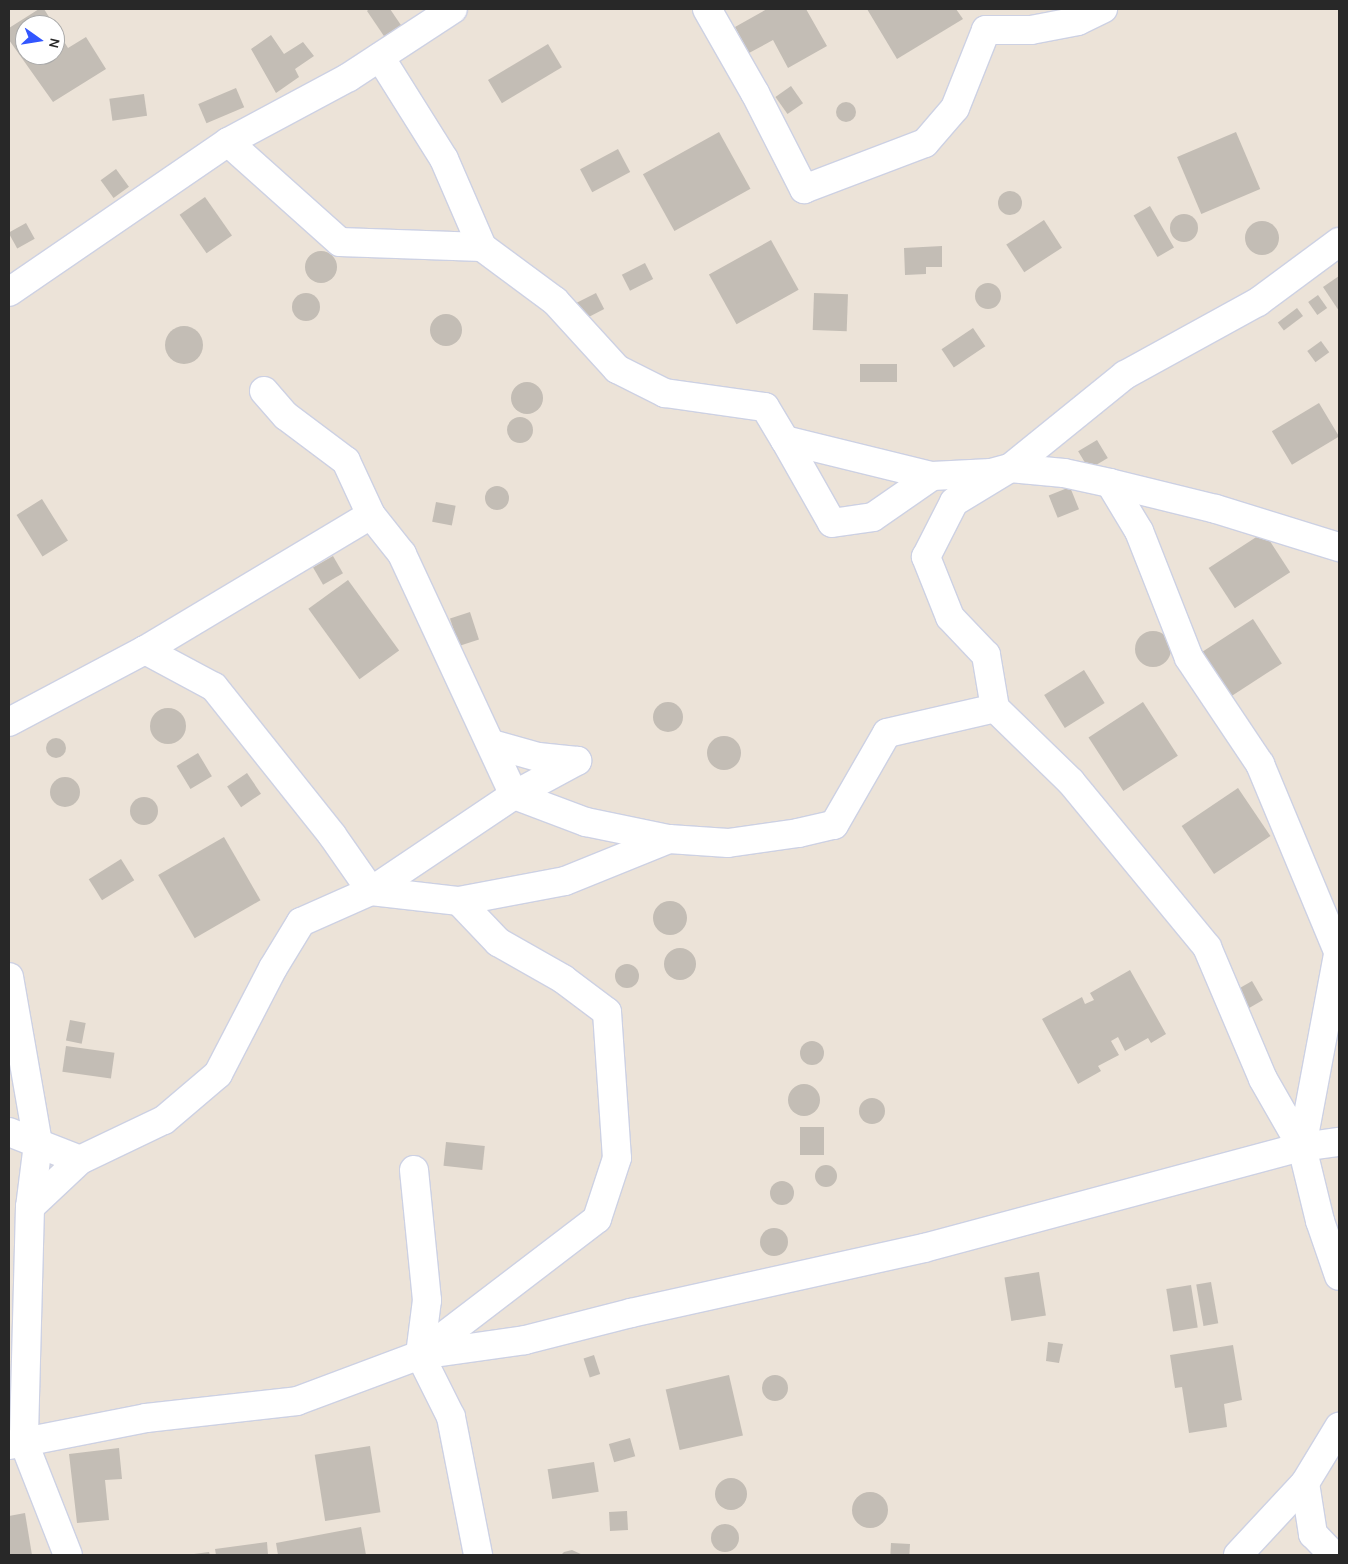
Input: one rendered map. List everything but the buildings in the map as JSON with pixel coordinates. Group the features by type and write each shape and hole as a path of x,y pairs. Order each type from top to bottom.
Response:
{"street":[{"path":"9,292 228,142 349,77 453,9"},
{"path":"707,9 755,93 804,189 925,143 955,108 986,30 1031,30 1078,20 1103,9"},
{"path":"380,57 444,159 482,247 555,301 617,369 665,394 765,407 832,523 873,516 932,476"},
{"path":"228,142 340,242 482,247"},
{"path":"1339,242 1258,302 1125,374 1010,468 954,502 926,557 950,617 986,654 996,708 1071,782 1208,947 1263,1079 1302,1147 1320,1221 1339,1276"},
{"path":"264,391 286,416 346,462 372,515 402,554 492,744 514,795 586,822 669,839 728,843 798,833 834,825 887,733 996,708"},
{"path":"785,440 932,476 991,473 1010,468 1064,473 1216,509 1339,548"},
{"path":"1110,483 1139,530 1190,658 1260,764 1338,952 1302,1147"},
{"path":"9,722 145,650 372,515"},
{"path":"145,650 214,687 332,835 371,891 459,901 565,882 669,839"},
{"path":"30,1207 80,1160 164,1120 218,1074 273,968 301,922 371,891 514,795 577,762 538,757 492,744"},
{"path":"420,1355 597,1219 617,1158 607,1012 563,979 498,942 459,901"},
{"path":"9,977 15,1044 38,1144 19,1313 17,1444 68,1555"},
{"path":"9,1132 80,1160"},
{"path":"17,1444 146,1418 297,1401 420,1355 525,1340 659,1306 924,1248 1302,1147 1339,1142"},
{"path":"414,1170 427,1300 420,1355 451,1417 478,1555"},
{"path":"1238,1555 1305,1483 1339,1427"},
{"path":"1305,1483 1313,1534 1333,1555"}]}
